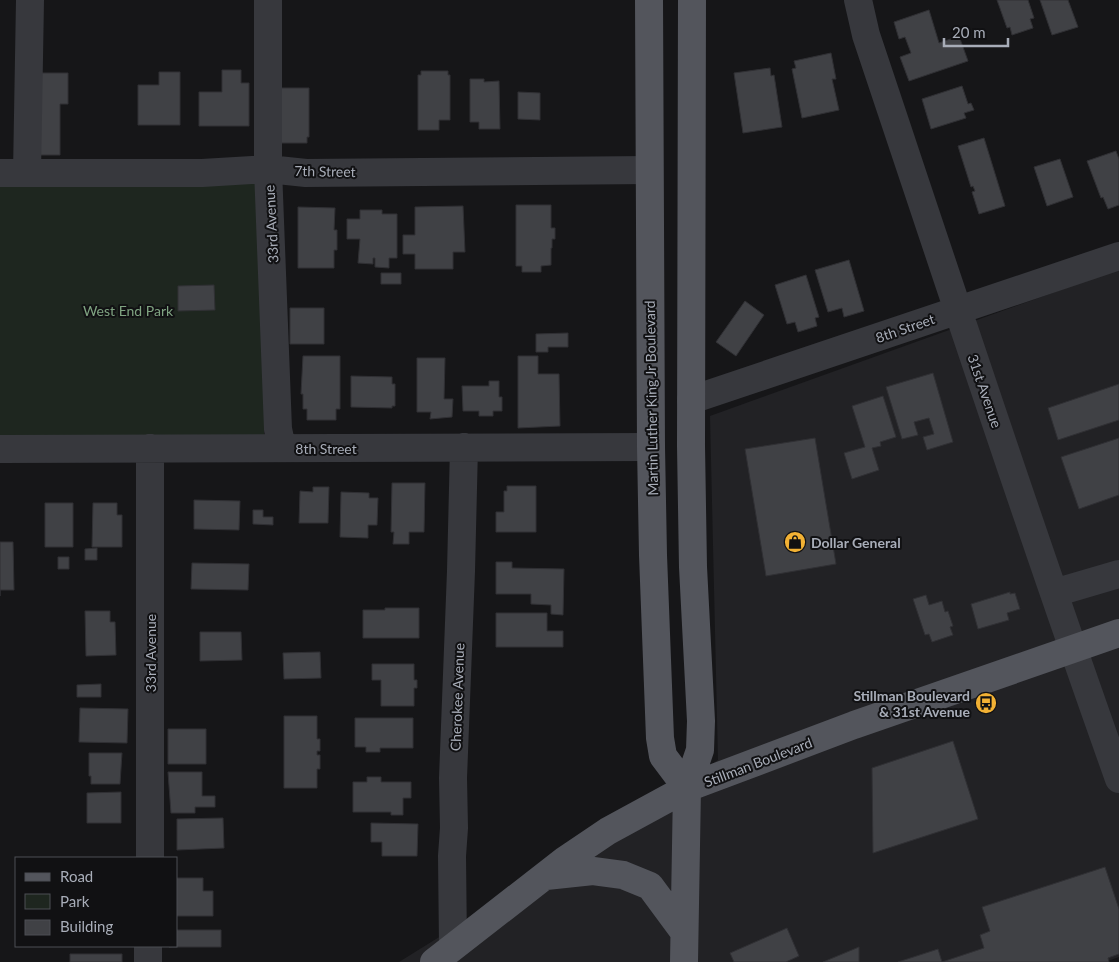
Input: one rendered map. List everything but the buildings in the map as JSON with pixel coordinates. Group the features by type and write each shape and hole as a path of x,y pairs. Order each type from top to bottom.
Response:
{"main road":[{"name":"Martin Luther King Jr Boulevard","path":"650,0 651,447 660,738 663,756 687,788"},
{"path":"684,962 687,788 700,750 701,721 691,446 692,0"},
{"name":"Stillman Boulevard","path":"443,954 565,860 608,831 687,788 854,726 1119,634"},
{"path":"546,876 593,871 623,875 650,886 684,932"}],"street":[{"path":"27,172 30,0"},
{"name":"33rd Avenue","path":"268,0 268,169 278,429 282,448"},
{"name":"31st Avenue","path":"858,0 866,34 957,310 1119,779"},
{"name":"7th Street","path":"0,172 202,172 268,169 306,172 649,170"},
{"name":"8th Street","path":"691,400 1119,256"},
{"name":"Cherokee Avenue","path":"443,954 454,828 453,778 464,447"},
{"name":"8th Street","path":"0,449 651,447"},
{"name":"33rd Avenue","path":"150,448 150,857"},
{"path":"1054,593 1119,574"},
{"path":"148,947 148,962"}],"shaded area":[{"path":"1119,269 1119,957 1105,962 399,962 631,818 718,760 710,416"}],"green space":[{"name":"West End Park","path":"264,179 264,435 0,439 0,185"}],"place":[{"name":"Dollar General","path":"795,542"},
{"name":"Stillman Boulevard & 31st Avenue","path":"986,703"}]}
